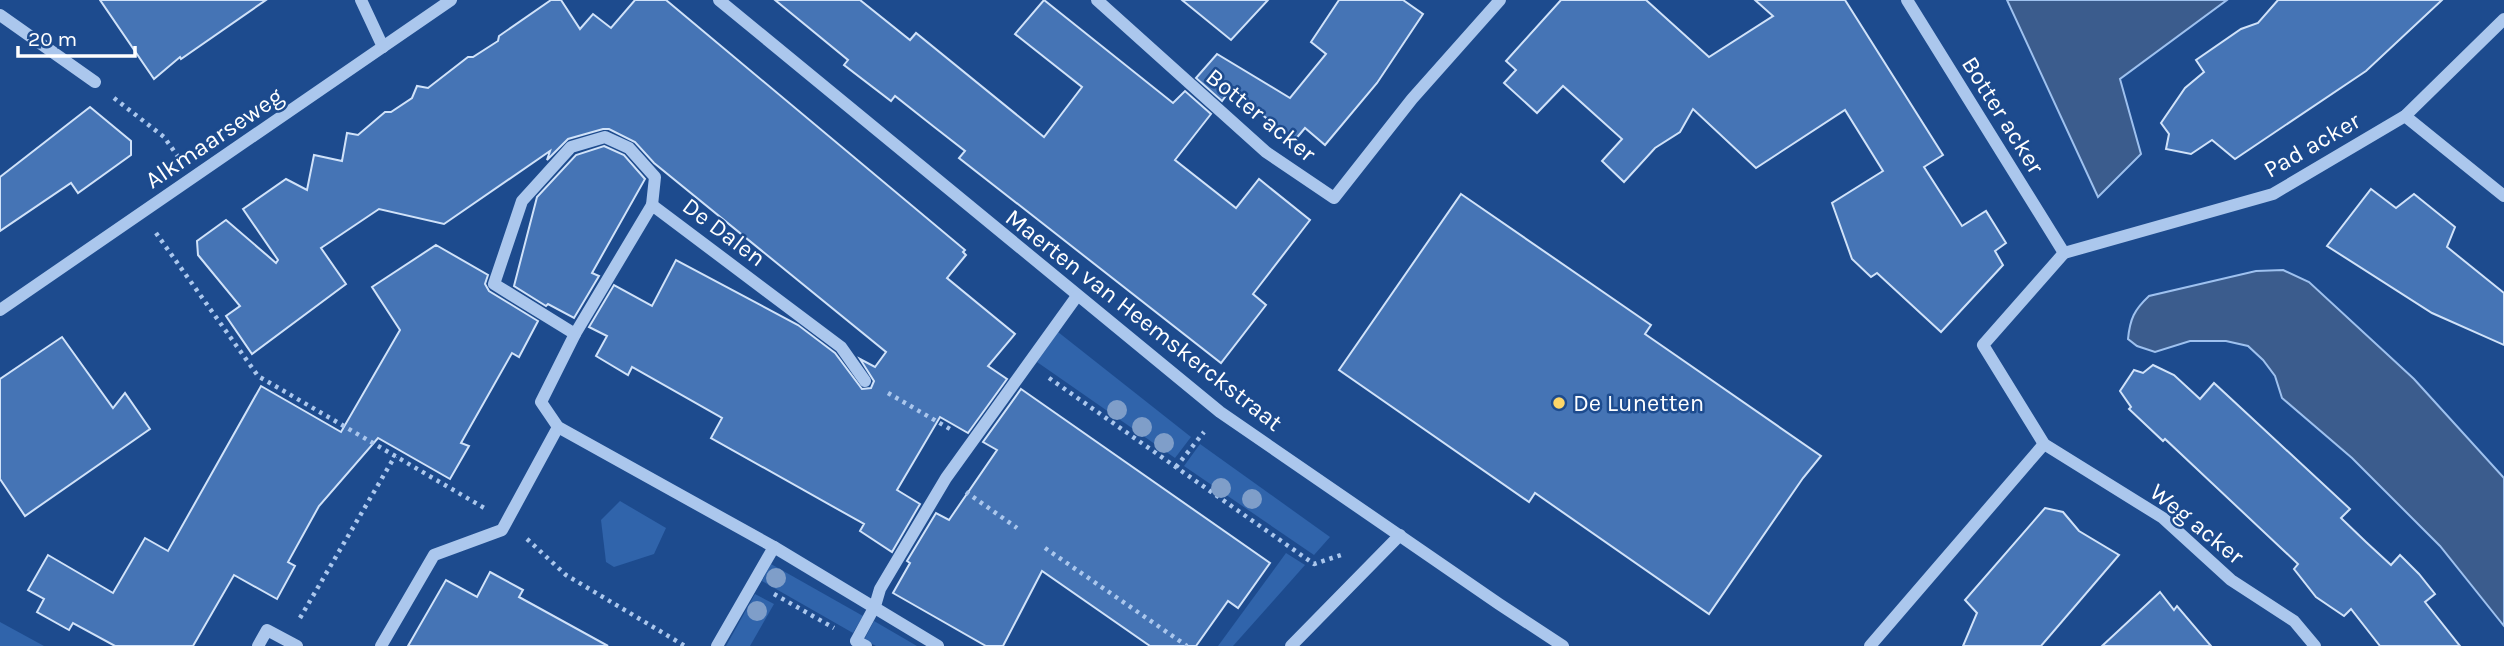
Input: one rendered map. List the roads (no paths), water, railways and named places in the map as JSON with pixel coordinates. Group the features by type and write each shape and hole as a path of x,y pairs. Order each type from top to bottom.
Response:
{"street":[{"path":"361,0 383,47"},
{"name":"Alkmaarseweg","path":"0,310 452,0"},
{"name":"Maerten van Heemskerckstraat","path":"719,0 1220,412 1563,646"},
{"name":"Botter acker","path":"1097,0 1266,152 1334,198 1412,99 1500,0"},
{"name":"Botter acker","path":"1907,0 2064,253"},
{"path":"0,15 94,82"},
{"name":"Pad acker","path":"2064,253 2273,194 2405,116 2504,19"},
{"path":"2405,116 2504,196"},
{"path":"575,334 494,285 522,201 571,147 605,137 629,148 655,177 652,205"},
{"name":"De Dalen","path":"558,427 541,402 575,334 652,205 841,347 865,381"},
{"name":"Weg acker","path":"2064,253 1983,345 2044,444 2163,518 2231,580 2294,621 2315,646"},
{"path":"861,643 880,589 946,478 1077,296"},
{"path":"381,646 434,555 502,530 558,427 774,547 938,646"},
{"path":"1870,646 2044,444"},
{"path":"1291,646 1400,535"},
{"path":"717,646 774,547"},
{"path":"258,646 267,630 292,643"}],"place":[{"name":"De Lunetten","path":"1559,403"}]}
